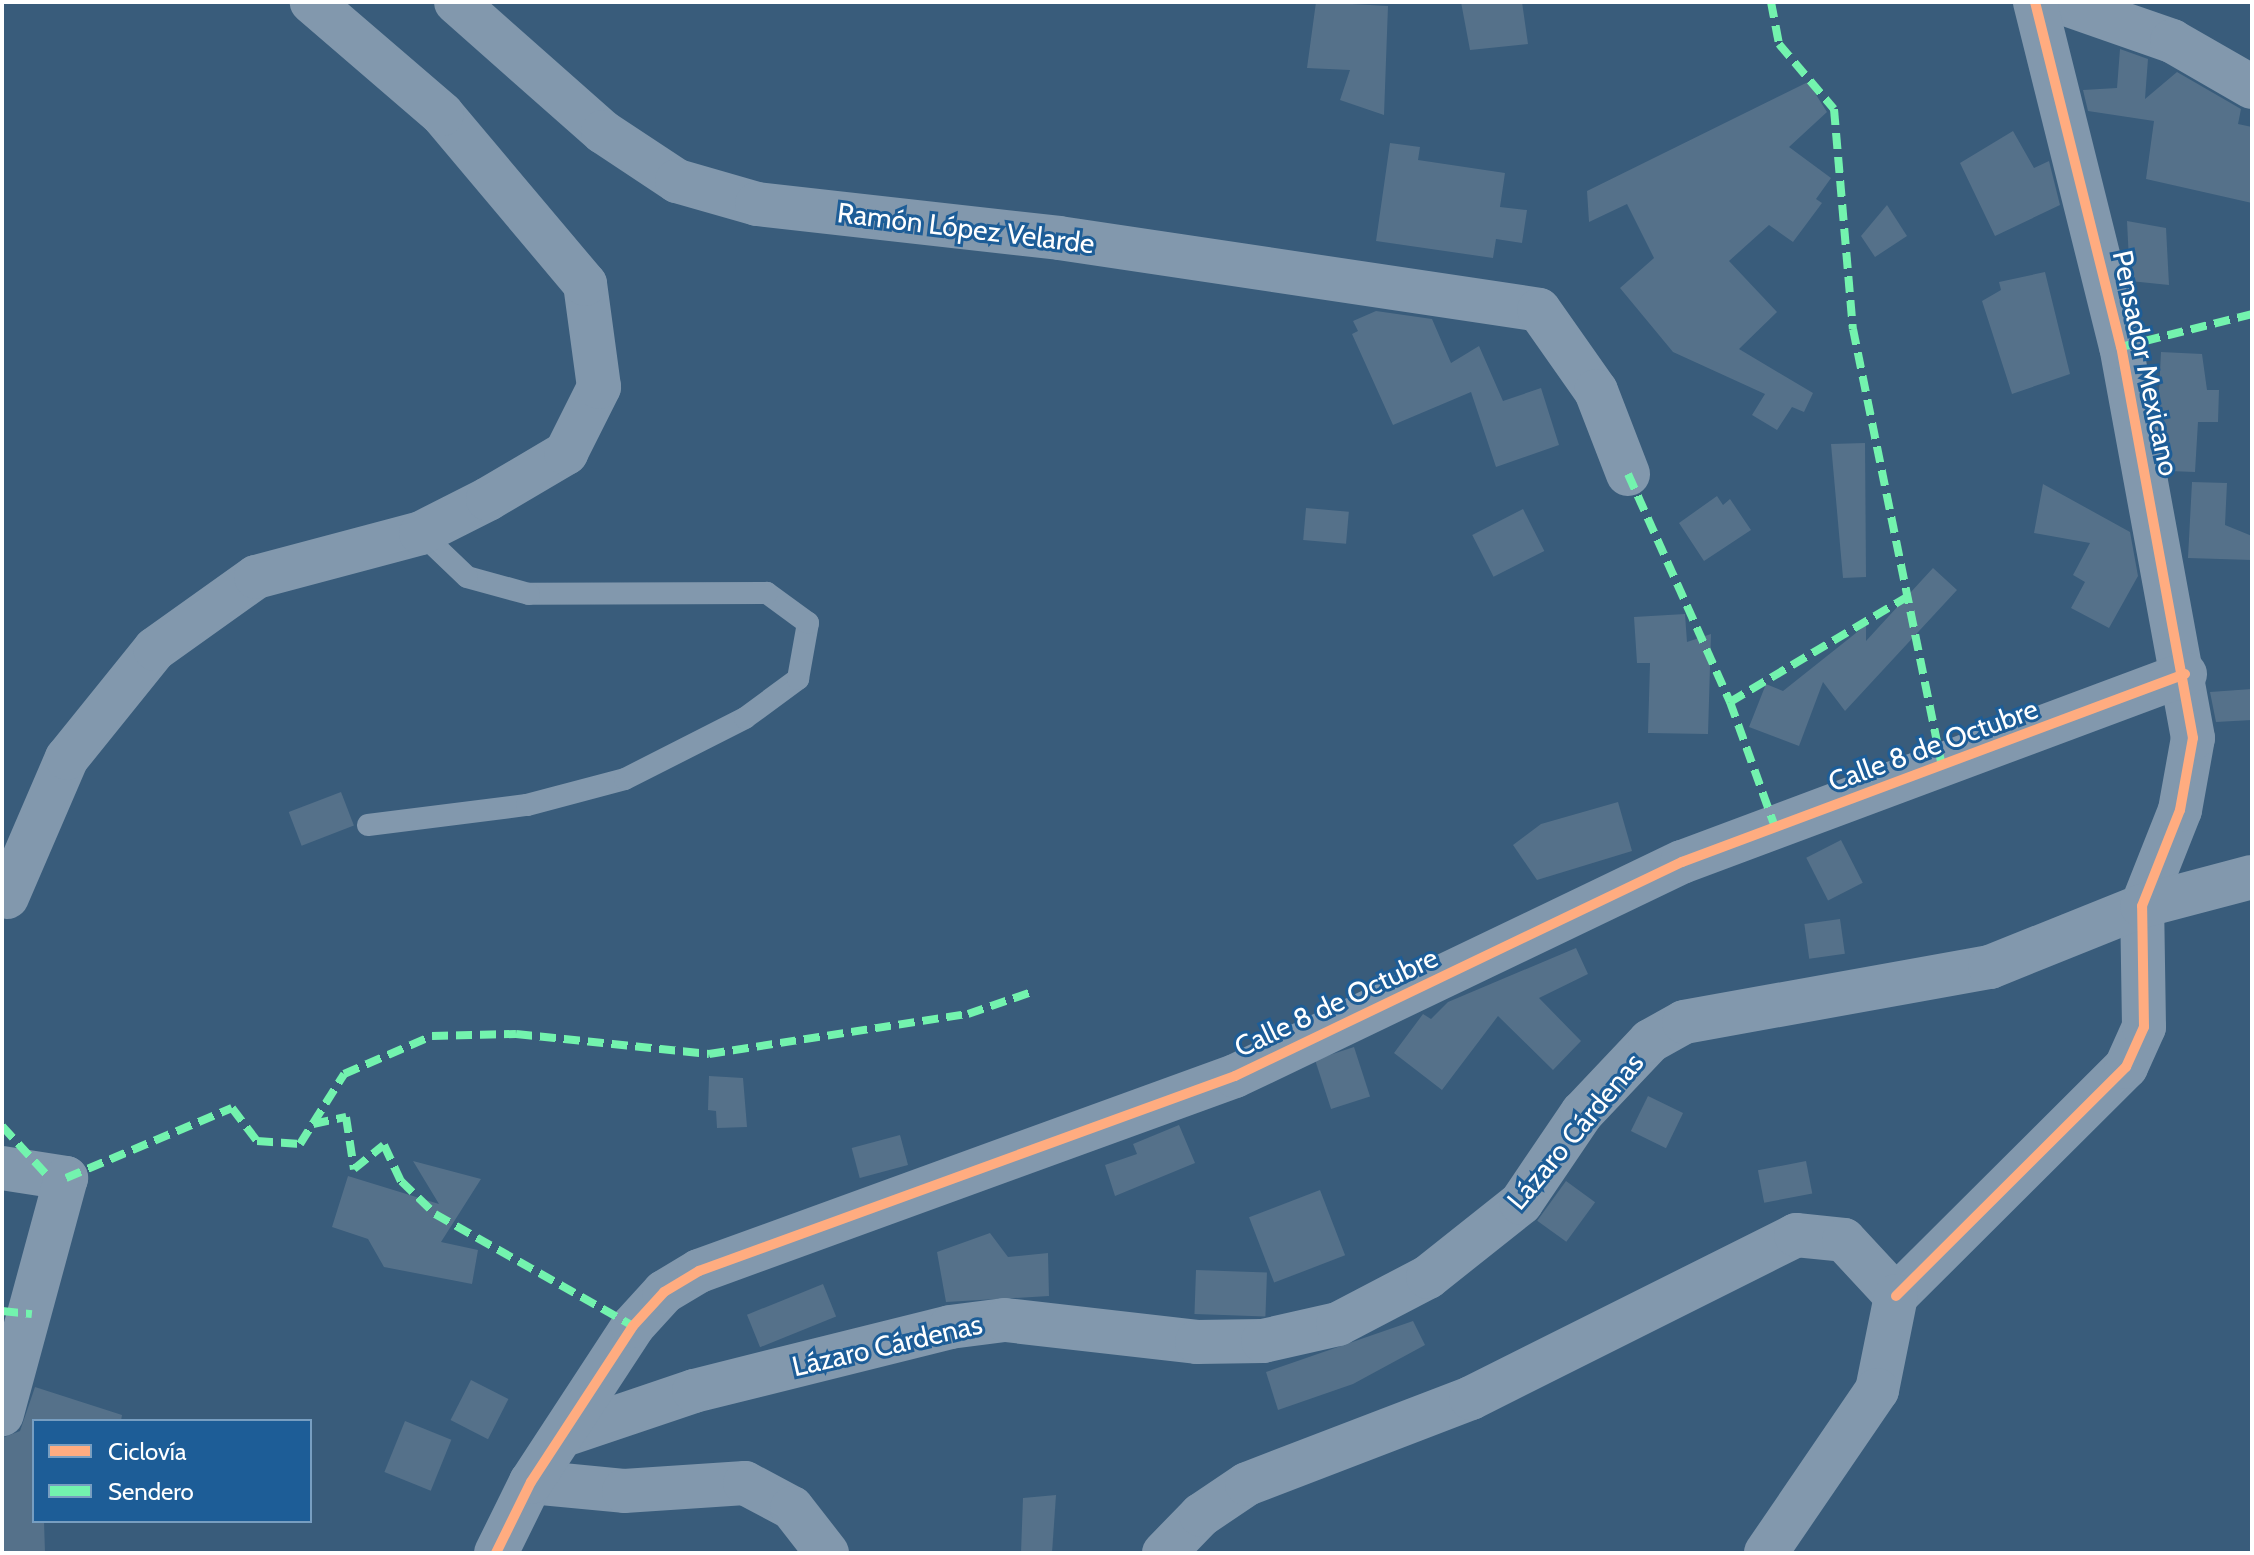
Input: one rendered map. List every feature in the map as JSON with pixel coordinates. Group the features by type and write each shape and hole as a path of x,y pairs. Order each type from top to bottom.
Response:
{"street":[{"path":"7,897 67,758 155,649 256,577 421,533 566,453 599,387 585,284 442,114 312,2"},
{"name":"Ramón López Velarde","path":"456,2 603,132 677,181 757,204 1059,238 1539,310 1596,391 1628,474"},
{"name":"Pensador Mexicano","path":"2035,2 2121,347 2185,674 2193,738 2180,810 2142,906"},
{"path":"2060,2 2172,41 2252,87"},
{"name":"Calle 8 de Octubre","path":"564,1435 633,1326 664,1292 699,1271 1235,1076 1682,862 2185,674"},
{"name":"Lázaro Cárdenas","path":"564,1435 694,1391 950,1327 1005,1320 1237,1341 1338,1324 1428,1277 1521,1203 1582,1113 1650,1041 1684,1022 1990,967 2142,906 2252,877"},
{"path":"1766,1553 1877,1390 1896,1296 2126,1067 2144,1027 2142,906"},
{"path":"2,1168 66,1178 2,1414"},
{"path":"1164,1553 1201,1515 1247,1484 1471,1398 1796,1235 1844,1240 1896,1296"},
{"path":"496,1553 531,1482 564,1435"},
{"path":"531,1482 624,1491 745,1483 792,1508 827,1553"}],"lane":[{"path":"368,825 527,805 625,779 745,718 798,679 808,623 767,593 529,594 467,577 421,533"}],"building":[{"path":"1316,2 1388,6 1384,115 1340,100 1350,70 1307,68"},
{"path":"1461,2 1522,2 1528,44 1470,50"},
{"path":"2120,49 2148,59 2145,99 2177,72 2241,109 2238,124 2252,127 2252,203 2146,179 2154,121 2088,111 2083,90 2117,88"},
{"path":"1808,82 1827,112 1789,147 1831,178 1816,199 1822,203 1793,242 1769,225 1729,261 1777,312 1739,349 1813,393 1804,412 1792,407 1777,430 1752,415 1765,394 1673,352 1620,288 1654,258 1627,204 1589,222 1587,191"},
{"path":"2013,131 2034,168 2049,161 2060,205 1995,236 1960,163"},
{"path":"1390,143 1420,147 1418,160 1505,173 1500,207 1527,210 1522,243 1496,239 1493,258 1376,241"},
{"path":"1887,205 1907,236 1875,257 1861,236"},
{"path":"2127,221 2166,228 2169,285 2130,281"},
{"path":"2045,272 2070,374 2012,394 1982,301 2001,290 1999,282"},
{"path":"1376,311 1432,319 1451,363 1479,346 1503,401 1541,388 1559,445 1496,467 1471,392 1393,425 1352,334 1358,331 1353,321"},
{"path":"2161,352 2202,354 2207,390 2219,390 2218,422 2198,422 2195,472 2169,471 2158,412"},
{"path":"1865,443 1866,577 1843,578 1831,444"},
{"path":"2192,482 2227,483 2225,525 2252,536 2252,560 2188,558"},
{"path":"2043,484 2130,532 2138,576 2109,628 2071,608 2085,582 2073,575 2090,543 2034,533"},
{"path":"1717,496 1723,505 1730,499 1751,530 1704,561 1679,523"},
{"path":"1306,508 1349,512 1346,544 1303,540"},
{"path":"1523,509 1544,551 1494,577 1472,535"},
{"path":"1933,568 1957,590 1845,711 1823,682 1799,746 1749,727 1766,684 1783,691 1866,625 1866,641"},
{"path":"1685,614 1687,642 1711,634 1708,734 1648,733 1650,663 1637,663 1634,617"},
{"path":"2252,689 2252,720 2216,722 2210,692"},
{"path":"341,792 354,826 302,846 289,812"},
{"path":"1618,802 1632,851 1537,880 1513,845 1541,824"},
{"path":"1841,840 1863,883 1828,900 1806,858"},
{"path":"1840,919 1845,954 1809,959 1804,924"},
{"path":"1576,948 1588,974 1539,998 1581,1041 1553,1070 1498,1016 1442,1090 1394,1053 1423,1014 1431,1019 1448,1002"},
{"path":"1354,1047 1370,1096 1331,1109 1315,1060"},
{"path":"709,1076 743,1078 747,1127 717,1128 716,1111 708,1110"},
{"path":"1648,1096 1683,1113 1666,1148 1631,1131"},
{"path":"1179,1125 1195,1163 1115,1196 1105,1165 1137,1154 1133,1144"},
{"path":"900,1135 908,1165 860,1178 852,1148"},
{"path":"413,1161 481,1179 441,1242 478,1250 472,1284 384,1267 368,1239 332,1227 348,1176 439,1204"},
{"path":"1806,1161 1812,1193 1764,1203 1758,1170"},
{"path":"1566,1181 1595,1202 1566,1242 1537,1221"},
{"path":"1320,1190 1345,1255 1274,1283 1249,1217"},
{"path":"990,1233 1008,1257 1048,1253 1049,1296 946,1302 937,1252"},
{"path":"1196,1270 1267,1272 1265,1316 1194,1314"},
{"path":"823,1284 836,1316 760,1347 747,1315"},
{"path":"1413,1321 1425,1345 1353,1384 1278,1410 1266,1372"},
{"path":"471,1380 508,1399 488,1439 451,1420"},
{"path":"35,1387 122,1415 121,1419 32,1419 32,1523 44,1523 45,1553 2,1553 2,1438 20,1431"},
{"path":"405,1421 451,1440 431,1491 384,1472"},
{"path":"1056,1495 1052,1553 1021,1553 1023,1498"}],"marked path":[{"path":"1771,2 1779,44 1834,109 1853,329 1943,770"},
{"path":"2121,347 2252,314"},
{"path":"1628,474 1730,702 1775,827"},
{"path":"1730,702 1905,598"},
{"path":"66,1178 232,1108 257,1141 300,1144 344,1074 432,1036 516,1034 709,1054 968,1014 1029,993"},
{"path":"313,1124 346,1117 354,1169 384,1145 401,1181 435,1214 633,1326"},
{"path":"2,1126 46,1174"},
{"path":"2,1311 32,1314"}],"cycle path":[{"path":"1896,1296 2126,1067 2144,1027 2142,906 2180,810 2193,738 2121,347 2035,2"},
{"path":"496,1553 531,1482 633,1326 664,1292 699,1271 1235,1076 1682,862 2185,674"}]}
